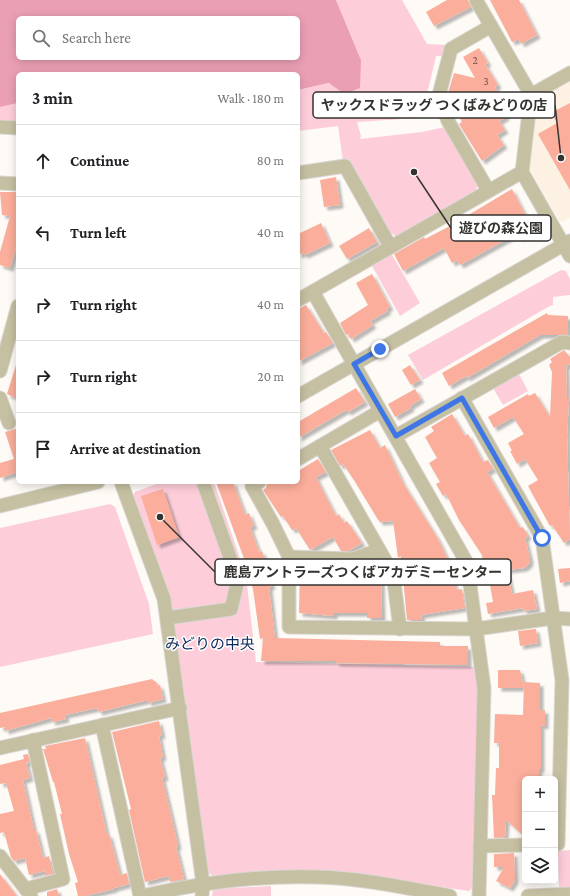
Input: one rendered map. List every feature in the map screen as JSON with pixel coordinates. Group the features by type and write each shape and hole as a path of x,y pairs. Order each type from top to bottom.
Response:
{"street":[{"path":"300,395 568,247 522,172 531,95 476,0"},
{"path":"488,190 448,121 439,95 451,49 491,26"},
{"path":"531,95 570,73"},
{"path":"0,127 16,128"},
{"path":"300,174 345,166 390,246"},
{"path":"300,299 390,246 522,172"},
{"path":"0,183 16,184"},
{"path":"313,292 467,563 484,688 479,896"},
{"path":"0,371 16,313"},
{"path":"396,436 562,342 570,343"},
{"path":"0,398 9,423"},
{"path":"462,398 542,538 562,680 561,844"},
{"path":"300,458 380,411"},
{"path":"320,446 393,574 400,629"},
{"path":"0,506 90,484"},
{"path":"122,484 164,599 180,708 202,890"},
{"path":"167,618 231,609 238,580 204,484"},
{"path":"255,484 252,486 289,557 289,627 476,629 553,618 570,619"},
{"path":"289,557 352,559 379,550"},
{"path":"0,748 180,708"},
{"path":"102,725 141,896 202,890 248,879 318,877 395,886 450,896"},
{"path":"0,856 28,893 63,879 33,740"},
{"path":"480,846 522,845"},
{"path":"528,896 570,894"}],"shaded area":[{"path":"0,0 336,0 361,60 360,88 344,94 329,83 300,90 300,72 16,72 16,103 0,107"},
{"path":"336,0 402,0 427,44 446,45 442,56 436,56 427,94 434,117 357,122 361,136 360,139 422,132 445,127 478,184 476,190 396,236 391,233 349,159 343,161 338,126 300,131 300,90 330,83 344,94 361,60"},
{"path":"570,81 570,218 563,222 559,220 529,168 535,104 539,97"},
{"path":"16,103 16,122 0,121 0,107"},
{"path":"391,253 420,303 400,316 371,264"},
{"path":"561,270 566,271 570,279 570,295 553,297 553,305 423,380 408,355"},
{"path":"519,374 528,391 503,405 493,388"},
{"path":"156,484 215,484 246,576 256,662 475,667 478,687 473,887 469,891 397,881 213,876 208,873 170,603 133,497 135,492"},
{"path":"110,504 115,507 149,604 153,634 0,667 0,528"},
{"path":"570,850 570,888 559,888 558,851"},
{"path":"271,886 271,896 212,896 213,889"}],"building":[{"path":"447,0 468,0 471,7 434,26 426,12"},
{"path":"490,0 519,0 537,35 521,44 519,39 512,42"},
{"path":"479,48 488,63 485,64 498,85 495,87 503,104 506,117 499,121 505,130 497,135 504,145 482,161 459,124 462,122 457,113 478,101 448,93 454,73 475,78 463,57"},
{"path":"570,103 570,190 538,134 557,123 551,113"},
{"path":"336,177 340,205 324,207 320,180"},
{"path":"512,189 528,220 537,215 542,223 532,229 533,230 521,238 518,233 460,265 457,260 452,263 444,248 403,271 394,254 424,237 425,239 450,226"},
{"path":"0,192 16,192 16,248 10,268 0,265 0,252 10,216 2,215"},
{"path":"321,223 330,243 305,255 303,253 300,254 300,233"},
{"path":"369,228 377,242 347,259 339,246"},
{"path":"372,274 390,307 386,309 388,311 370,321 373,325 351,339 348,334 346,335 340,323 368,305 356,283"},
{"path":"306,305 324,333 326,332 333,343 300,361 300,308"},
{"path":"547,313 548,315 568,316 568,335 540,335 467,378 466,376 449,386 442,373"},
{"path":"564,350 570,357 570,364 566,366 567,398 569,398 567,436 570,539 564,543 552,525 550,526 528,486 538,480 525,459 517,464 510,451 512,451 508,443 524,434 513,417 494,428 488,417 528,394 529,396 535,393 550,417 552,372 549,365 552,362 550,359"},
{"path":"16,365 16,398 7,394"},
{"path":"410,365 420,380 411,385 402,370"},
{"path":"356,388 365,402 348,412 346,410 300,437 300,421"},
{"path":"415,389 421,399 410,406 411,408 395,417 388,404"},
{"path":"452,414 465,436 468,434 483,462 488,460 493,469 487,472 520,528 523,527 528,536 525,538 530,559 529,564 524,568 507,570 512,594 533,590 537,609 524,611 523,608 488,614 486,603 493,602 489,579 485,580 482,555 459,520 446,494 443,496 436,484 440,482 429,463 437,458 425,437 434,431 431,427"},
{"path":"16,429 16,473 0,478 0,463 14,459 5,432"},
{"path":"370,430 380,448 385,445 403,483 438,539 447,558 444,560 457,590 462,589 465,608 421,615 422,620 407,620 401,556 398,558 393,521 380,522 354,480 343,464 340,466 331,450"},
{"path":"318,459 326,472 316,477 336,516 339,514 344,523 347,521 362,543 348,551 341,551 333,537 310,550 296,528 292,530 283,516 281,517 263,490 266,488 267,484 300,484 300,470"},
{"path":"217,484 234,484 245,515 249,513 254,526 250,527 259,552 262,551 272,586 269,587 275,638 440,642 440,646 468,646 468,665 336,663 336,661 261,661 263,638 260,639 253,589 248,576 250,575"},
{"path":"163,489 179,537 157,545 141,496"},
{"path":"300,565 322,566 317,569 381,573 382,618 367,618 367,613 334,613 334,616 299,613"},
{"path":"570,568 570,581 560,583 558,569"},
{"path":"536,629 538,643 520,646 518,631"},
{"path":"498,670 520,670 524,688 498,688"},
{"path":"152,679 157,683 157,686 160,685 163,699 148,703 148,700 99,712 97,708 65,715 66,719 52,722 51,718 5,731 5,727 0,728 0,713"},
{"path":"524,682 540,683 540,710 545,710 545,726 541,725 541,769 539,769 539,776 522,776 522,834 506,820 505,837 494,838 492,795 495,795 496,768 499,768 499,743 494,743 495,714 523,715"},
{"path":"159,721 162,735 159,736 163,757 160,758 165,777 162,778 184,879 170,882 169,876 145,882 129,810 131,809 112,732"},
{"path":"85,738 107,835 109,834 120,875 127,873 129,884 85,896 78,896 75,883 78,882 69,854 60,814 62,814 54,782 43,749 46,749 45,746"},
{"path":"28,754 30,762 26,763 30,778 23,780 34,830 36,830 43,858 49,856 53,873 45,876 45,871 29,875 25,858 14,861 11,857 4,832 0,833 0,814 14,811 6,783 0,784 0,765 24,759 23,755"},
{"path":"514,853 515,880 510,888 496,881 504,867 494,867 494,854"},
{"path":"0,874 17,896 0,896"},
{"path":"57,889 59,896 47,896 47,892"}],"place":[{"name":"ヤックスドラッグ つくばみどりの店","path":"561,158"},
{"name":"遊びの森公園","path":"414,172"},
{"name":"鹿島アントラーズつくばアカデミーセンター","path":"160,517"}],"district":[{"name":"みどりの中央","path":"210,644"}],"route":[{"path":"380,349 354,364 380,411 396,436 462,398 542,538"}]}
